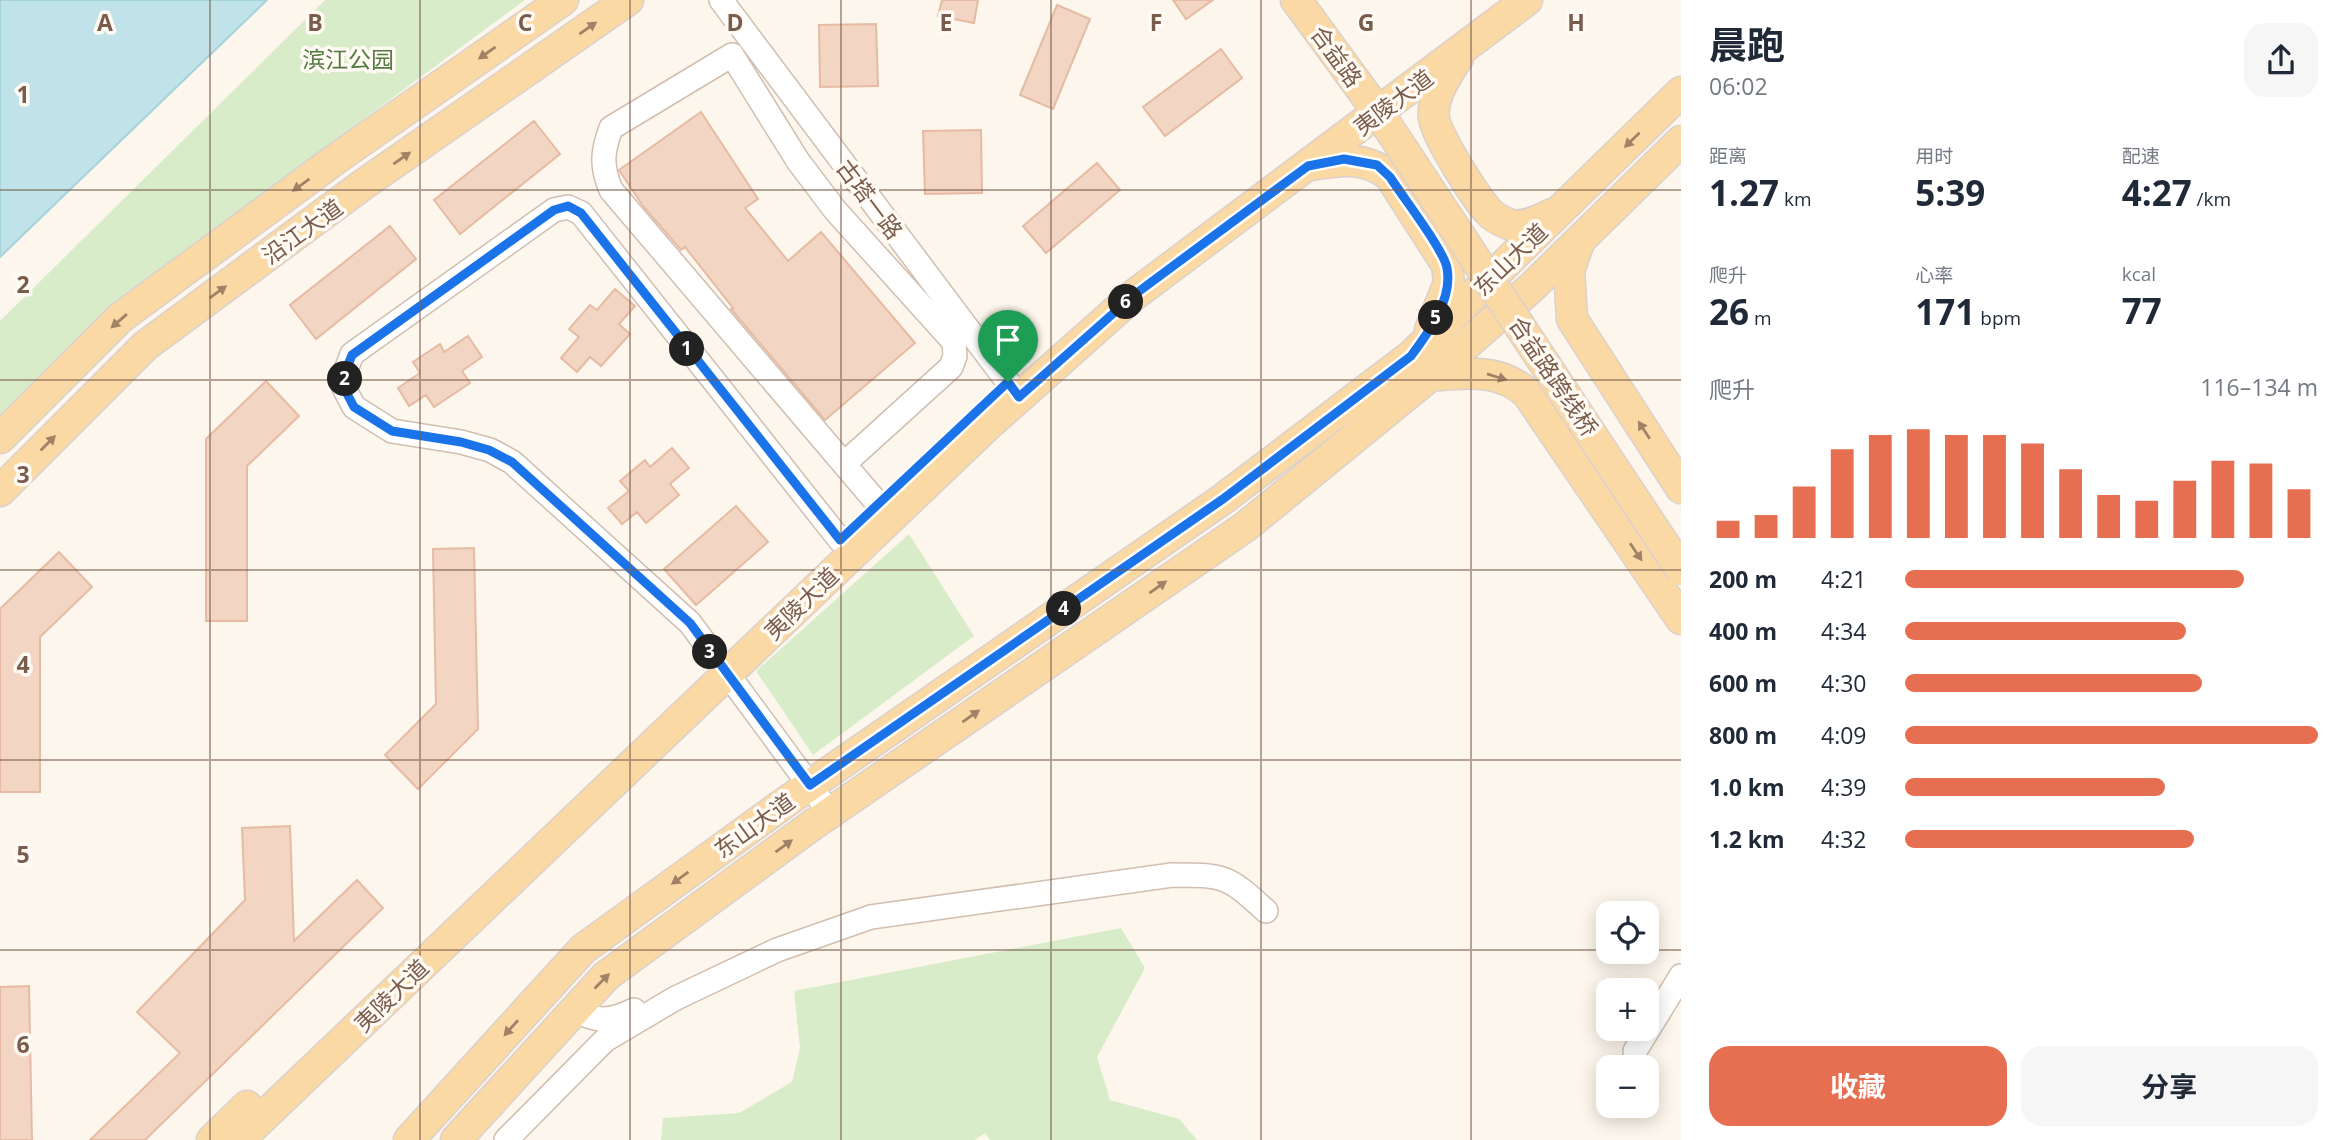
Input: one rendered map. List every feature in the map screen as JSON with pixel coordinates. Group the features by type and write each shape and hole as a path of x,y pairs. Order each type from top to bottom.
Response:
{"main road":[{"name":"沿江大道","path":"0,438 120,318 340,156 563,0"},
{"name":"沿江大道","path":"0,491 145,346 364,184 628,0"},
{"name":"合益路","path":"1296,0 1380,100"},
{"name":"合益路","path":"1320,0 1380,100"},
{"name":"夷陵大道","path":"239,1140 721,666 878,503 1134,295 1308,166 1496,0"},
{"name":"夷陵大道","path":"212,1140 1014,390 1123,280 1380,100 1465,48 1527,0"},
{"path":"1465,48 1445,77 1434,108 1434,119 1443,142 1489,212 1501,221 1514,226 1529,224 1559,211"},
{"name":"东山大道","path":"456,1140 606,976 830,813 1245,527 1420,366 1559,211 1681,92"},
{"name":"合益路跨线桥","path":"1380,100 1681,535"},
{"name":"合益路跨线桥","path":"1380,100 1681,570"},
{"name":"东山大道","path":"409,1140 583,949 810,785 1532,288 1681,141"},
{"path":"1308,166 1344,159 1377,165 1390,177 1447,265 1449,283 1420,366 1486,373 1517,384 1527,393 1681,619"},
{"path":"1580,241 1569,271 1572,319 1681,488"}],"street":[{"name":"古塔一路","path":"720,0 1014,390"},
{"path":"844,464 951,367 955,356 954,342 835,210 798,161 732,55 611,128 603,148 602,167 611,190 844,464 878,503"},
{"path":"830,813 690,623 512,462 489,450 461,442 392,431 354,407 344,388 346,370 352,355 554,210 568,206 581,213 840,540"},
{"path":"712,402 743,434 755,433"},
{"path":"506,1140 605,1040 653,1011 777,950 831,929 883,915 1172,876 1216,875 1240,887 1266,911"},
{"path":"1635,1051 1681,976"},
{"path":"575,1009 588,1018 604,1021 640,1007 653,1011"}],"green space":[{"name":"滨江公园","path":"325,0 525,0 150,277 0,415 0,321"},
{"path":"909,534 974,636 813,755 756,671"},
{"path":"1121,928 1145,968 1097,1057 1110,1100 1179,1119 1197,1140 990,1140 985,1133 975,1140 661,1140 663,1118 739,1113 792,1082 800,1048 794,991"}],"water":[{"path":"0,0 267,0 0,257"}],"building":[{"path":"942,0 978,0 974,23 938,16"},
{"path":"1173,0 1213,0 1186,19"},
{"path":"1057,5 1090,19 1053,109 1020,95"},
{"path":"876,24 878,86 820,87 819,25"},
{"path":"1221,49 1242,78 1165,136 1143,107"},
{"path":"701,112 758,199 745,208 788,261 821,232 915,343 825,420 731,309 733,308 685,247 681,250 643,206 619,170"},
{"path":"534,121 560,154 460,234 434,200"},
{"path":"981,130 982,193 925,194 923,131"},
{"path":"1097,163 1120,190 1046,253 1023,226"},
{"path":"390,226 416,259 316,339 290,305"},
{"path":"615,289 635,306 619,324 630,334 601,366 590,357 577,372 561,358 579,337 569,329 590,305 597,310"},
{"path":"468,336 482,357 462,371 470,383 434,407 426,395 409,406 398,388 420,373 413,362 440,344 444,352"},
{"path":"266,381 299,416 247,466 247,621 206,621 206,439"},
{"path":"672,448 689,468 670,484 679,495 646,523 637,512 622,524 608,508 629,491 620,481 645,460 650,467"},
{"path":"736,506 768,542 696,605 664,569"},
{"path":"474,548 478,729 418,789 385,755 436,704 433,549"},
{"path":"59,552 92,587 40,637 40,792 0,792 0,609"},
{"path":"290,826 294,941 357,880 383,908 145,1140 90,1140 180,1053 137,1012 245,900 242,828"},
{"path":"29,986 32,1140 0,1140 0,987"}],"route":[{"path":"1344,159 1377,165 1390,177 1447,265 1449,283 1433,327 1411,356 1223,499 810,785 690,623 512,462 489,450 461,442 392,431 354,407 344,388 346,370 352,355 554,210 568,206 581,213 840,540 1008,382 1019,397 1134,295 1308,166 1344,159"}]}
